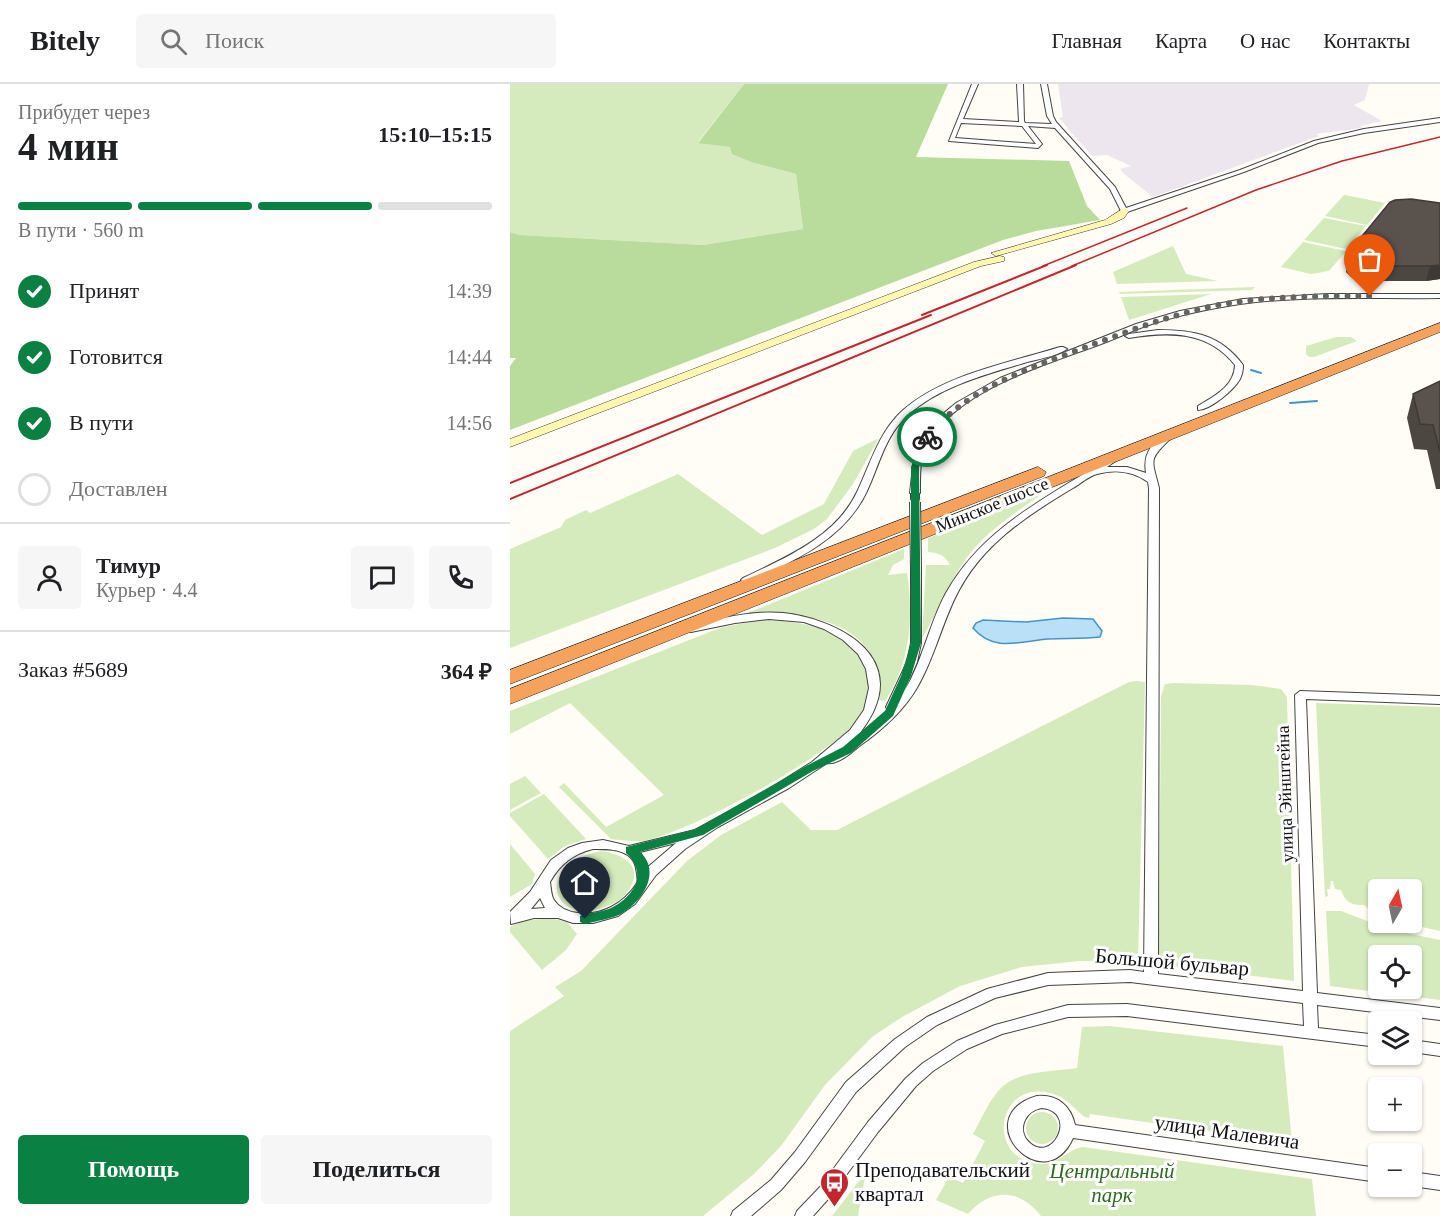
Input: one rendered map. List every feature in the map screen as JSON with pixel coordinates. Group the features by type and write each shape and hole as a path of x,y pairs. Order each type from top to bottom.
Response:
{"highway":[{"name":"Минское шоссе","path":"510,677 1440,315"},
{"name":"Минское шоссе","path":"510,697 1440,327"}],"street":[{"path":"975,84 951,140 1038,146 1039,144 1020,121 1020,84"},
{"path":"1044,84 1050,116 1113,188 1124,211"},
{"path":"510,443 998,256 1108,222 1121,216 1124,211 1242,171 1316,142 1364,131 1440,120"},
{"path":"959,121 1057,126"},
{"path":"700,603 803,550 840,523 861,493 868,474 896,422 929,397 971,378 1205,308 1293,297 1437,296"},
{"path":"889,713 906,676 916,643 915,467 919,452 928,436 946,417 990,387 1140,326"},
{"path":"1100,343 1140,333 1170,332 1197,336 1221,345 1235,357 1240,371 1238,379 1227,390 1201,408"},
{"path":"1151,978 1154,679 1152,481 1149,456 1152,448 1175,432"},
{"path":"643,880 699,832 847,750 889,713 907,696 914,685 956,584 975,559 1001,531 1021,515 1128,450"},
{"path":"1088,476 1115,468 1129,469 1141,472 1152,481"},
{"path":"664,635 747,618 783,616 827,626 854,642 870,662 874,675 874,695 870,709 855,732 810,769"},
{"name":"улица Эйнштейна","path":"1311,1033 1300,695 1440,700"},
{"path":"630,850 699,832"},
{"path":"510,919 529,903 556,863 576,849 600,844 616,845 630,850 639,858 644,868 643,880 638,892 628,903 615,912 585,919 570,918 558,913 549,905 544,894 544,883"},
{"path":"510,919 534,913 558,913"},
{"name":"Большой бульвар","path":"739,1216 776,1185 851,1087 900,1043 932,1022 993,993 1048,979 1106,975 1151,978 1440,1014"},
{"path":"803,1216 825,1192 873,1126 911,1082 928,1067 962,1045 1000,1029 1037,1018 1096,1009 1156,1012 1368,1040"},
{"path":"1422,1047 1440,1050"},
{"name":"улица Малевича","path":"1069,1131 1368,1174"},
{"path":"1422,1180 1440,1183"}],"shaded area":[{"path":"1058,84 1369,84 1365,100 1354,105 1382,121 1360,126 1362,128 1316,134 1319,136 1153,197 1120,169 1131,166 1107,155 1092,156 1059,118 1063,117"}],"green space":[{"path":"510,84 744,84 698,142 730,147 754,163 796,174 803,229 703,245 520,235 510,232"},
{"path":"744,84 948,84 916,157 1069,161 1087,206 1100,220 1036,231 1003,240 510,430 510,366 516,358 510,358 510,232 520,235 703,245 803,229 796,174 754,163 732,154 730,147 698,143"},
{"path":"1344,195 1385,203 1367,225 1325,216"},
{"path":"1324,218 1366,226 1346,249 1304,240"},
{"path":"1303,242 1346,251 1329,271 1311,274 1281,267"},
{"path":"1173,246 1186,274 1218,281 1117,284 1113,272"},
{"path":"1255,287 1252,290 1120,294 1119,292"},
{"path":"1211,294 1129,320 1121,297"},
{"path":"1336,337 1351,337 1357,341 1314,357 1306,354 1306,346"},
{"path":"879,438 853,484 827,519 814,529 775,548 510,648 510,549 561,527 565,520 586,510 590,513 678,474 762,535 824,504 853,451"},
{"path":"1043,493 1001,524 973,550 953,579 922,638 926,565 950,565 941,555 928,552 928,538"},
{"path":"904,549 904,559 893,565 888,575 907,573 910,606 908,640 900,672 885,701 879,700 881,679 872,656 859,640 842,628 802,616 780,614 738,617"},
{"path":"763,620 811,626 840,638 853,647 862,659 868,675 867,703 859,718 821,751 758,790 692,824 643,841 611,839 559,787 564,783 606,827 664,795 570,703 510,734 510,711 723,627"},
{"path":"1129,682 1145,682 1138,961 1080,961 1022,967 960,986 902,1017 872,1037 825,1085 781,1146 754,1174 703,1216 510,1216 510,1031 564,996 555,987 581,971 687,861 721,835 782,802 811,830 837,830"},
{"path":"1165,684 1252,685 1281,689 1287,697 1294,981 1163,965 1159,955 1161,696"},
{"path":"1316,703 1440,707 1440,931 1422,927 1422,879 1368,879 1368,908 1350,902 1341,890 1335,889 1333,881 1331,881 1330,889 1327,889 1328,896 1325,897"},
{"path":"525,776 541,793 510,810 510,784"},
{"path":"544,794 586,839 565,846 548,859 510,816 510,813"},
{"path":"510,844 535,874 532,884 510,897"},
{"path":"601,851 614,854 631,864 634,876 630,888 621,898 605,907 587,911 572,909 562,902 557,892 558,880 565,868 579,858"},
{"path":"1326,911 1341,911 1368,921 1368,933 1406,933 1440,940 1440,1000 1422,998 1422,945 1368,945 1368,991 1330,986"},
{"path":"550,918 567,922 577,934 566,950 542,970 510,932 510,927 522,921"},
{"name":"Центральный парк","path":"1109,1026 1283,1046 1292,1143 1090,1114 1089,1118 1056,1095 1036,1092 1020,1096 1010,1107 1004,1120 1005,1135 1011,1149 1023,1160 1042,1164 1053,1162 1083,1147 1312,1179 1316,1216 1041,1216 1024,1200 1005,1195 986,1199 968,1214 936,1200 949,1177 963,1183 985,1141 973,1134 988,1105 1000,1089 1016,1078 1026,1075 1077,1068 1082,1027"},
{"path":"1042,1112 1053,1117 1058,1128 1053,1139 1042,1144 1031,1139 1026,1128 1031,1117"},
{"path":"866,1172 858,1216 832,1216"}],"water":[{"path":"1063,618 1093,619 1102,631 1100,637 1048,639 1008,644 990,641 973,628 976,623 983,620 1026,622"}],"building":[{"path":"1411,199 1440,203 1440,265 1369,266 1354,262 1348,257 1349,252 1390,202"},
{"path":"1440,381 1440,452 1433,425 1420,424 1413,394"}],"waterway":[{"path":"1251,370 1261,373"},
{"path":"1290,403 1317,401"}],"railway":[{"path":"1072,266 1256,190 1342,161 1440,137"},
{"path":"1043,266 1187,208"},
{"path":"922,315 1047,265"},
{"path":"510,499 1076,265"},
{"path":"510,483 931,315"}],"way so far":[{"path":"927,437 946,417 990,387 1062,356 1170,316 1225,304 1258,300 1370,296"}],"place":[{"name":"Преподавательский квартал","path":"834,1208"}],"route":[{"path":"585,919 615,912 638,892 643,880 644,868 639,858 630,850 664,843 699,832 749,806 810,769 847,750 883,721 889,713 912,662 916,643 915,467 919,452 927,437"}]}
